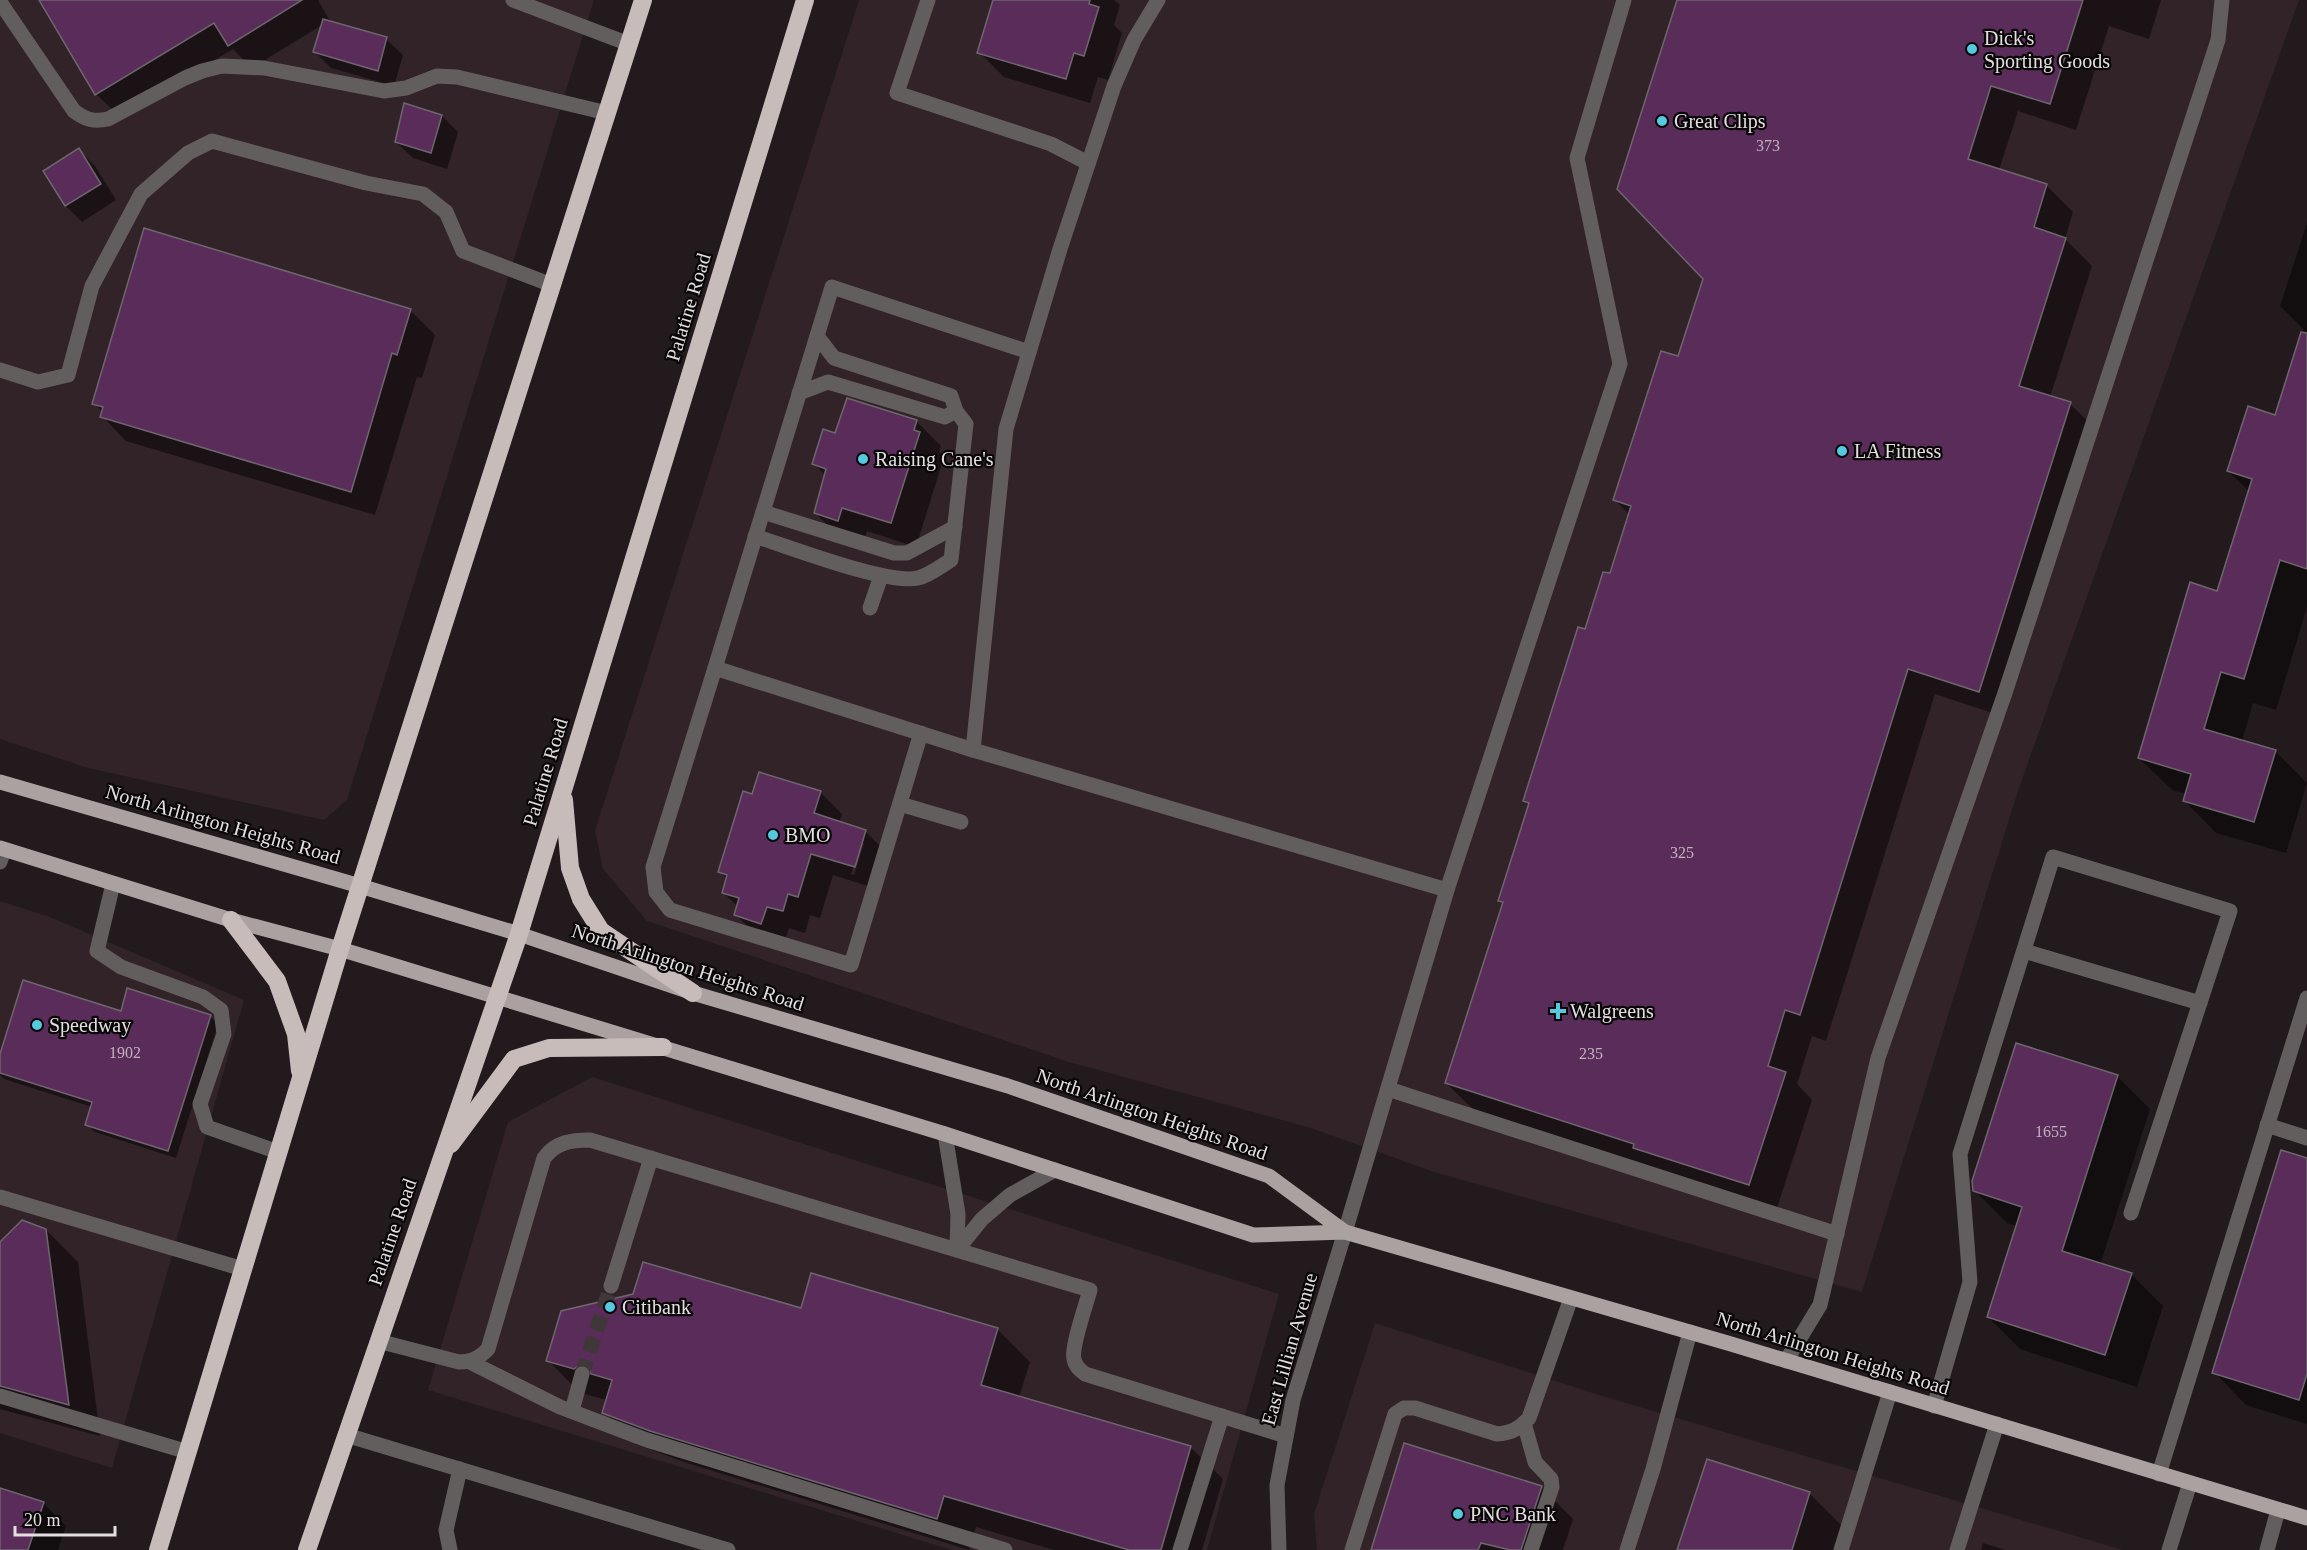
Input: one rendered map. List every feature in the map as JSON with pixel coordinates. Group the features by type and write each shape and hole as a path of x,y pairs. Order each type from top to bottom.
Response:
{"highway":[{"path":"158,1550 360,885 644,0"},
{"name":"Palatine Road","path":"307,1550 519,934 805,0"},
{"path":"563,789 570,868 581,899 601,931 693,993"},
{"path":"231,920 277,981 296,1034 301,1080"},
{"path":"441,1158 514,1059 549,1048 663,1047"}],"main road":[{"name":"North Arlington Heights Road","path":"0,782 360,885 519,934 693,993 1008,1086 1269,1176 1345,1232"},
{"name":"North Arlington Heights Road","path":"1,853 340,949 663,1047 945,1134 1253,1236 1345,1232 1690,1332 2307,1518"}],"street":[{"path":"513,0 629,44"},
{"path":"928,0 897,93 1051,144 1088,163"},
{"path":"974,750 1006,429 1088,163 1134,40 1158,0"},
{"name":"East Lillian Avenue","path":"1279,1550 1277,1485 1293,1400 1447,890 1620,364 1577,158 1624,0"},
{"path":"1786,1361 1820,1305 1878,1058 2005,693 2218,40 2222,0"},
{"path":"4,3 74,111 83,118 96,122 202,71 222,66 243,65 384,91 406,88 437,76 457,77 607,112"},
{"path":"0,370 38,382 68,375 92,286 141,194 188,153 212,141 366,183 423,194 446,212 463,251 552,285"},
{"path":"921,733 851,965 670,910 656,892 653,867 832,287 1029,352"},
{"path":"755,536 889,578 917,578 951,560 966,424 956,411 951,396 834,358 817,336"},
{"path":"799,393 828,382 846,385 945,417 956,411"},
{"path":"763,512 894,553 907,553 955,527"},
{"path":"870,608 881,576"},
{"path":"715,668 974,750 1447,890"},
{"path":"900,804 961,822"},
{"path":"1934,1406 1970,1282 1960,1154 2053,857 2230,911 2131,1214"},
{"path":"113,884 97,951 121,967 203,997 221,1010 224,1034 200,1104 207,1127 278,1152"},
{"path":"2024,951 2200,1003"},
{"path":"2159,1474 2307,998"},
{"path":"1388,1089 1837,1234"},
{"path":"2267,1125 2307,1138"},
{"path":"945,1134 958,1214 957,1250"},
{"path":"470,1362 488,1349 544,1158 552,1147 564,1142 591,1140 1090,1290 1074,1348 1074,1359 1078,1368 1085,1374 1286,1436"},
{"path":"611,1286 651,1158"},
{"path":"957,1250 982,1219 1010,1195 1055,1170"},
{"path":"0,1197 243,1269"},
{"path":"1352,1550 1395,1414 1404,1408 1415,1408 1497,1434 1509,1433 1529,1418 1571,1298"},
{"path":"1628,1550 1653,1469 1690,1332"},
{"path":"378,1341 459,1362 470,1362 572,1411 647,1440 1005,1550"},
{"path":"572,1411 582,1374"},
{"path":"1841,1550 1890,1392"},
{"path":"0,1396 188,1452"},
{"path":"1180,1550 1222,1416"},
{"path":"1524,1423 1535,1462 1551,1479 1552,1486 1531,1550"},
{"path":"1957,1550 1997,1424"},
{"path":"346,1435 699,1546 728,1550"},
{"path":"450,1550 446,1530 460,1469"},
{"path":"2169,1550 2190,1483"},
{"path":"2267,1550 2278,1510"}],"shaded area":[{"path":"0,0 594,0 347,800 324,820 88,768 0,739"},
{"path":"859,0 2299,0 2018,791 1862,1292 1434,1172 1311,1128 1069,1062 647,921 603,869 595,831"},
{"path":"0,901 50,917 244,1000 112,1468 0,1433"},
{"path":"592,1077 1279,1294 1207,1550 952,1550 428,1390 508,1122"},
{"path":"1375,1323 1596,1394 2123,1550 1317,1550 1314,1514"}],"building":[{"path":"39,0 302,0 228,46 214,23 95,95"},
{"path":"993,0 1090,0 1089,4 1099,7 1084,56 1074,53 1066,79 977,53"},
{"path":"1677,0 2083,0 2050,104 1991,86 1968,159 2047,184 2034,227 2066,238 2019,386 2071,402 1979,692 1908,669 1800,1015 1785,1010 1768,1066 1786,1072 1749,1185 1633,1148 1634,1144 1445,1083 1503,902 1498,901 1529,803 1523,801 1578,627 1585,629 1603,572 1610,573 1631,506 1613,500 1661,351 1678,356 1703,279 1617,189"},
{"path":"323,19 387,37 378,71 313,52"},
{"path":"404,103 442,115 431,153 395,142"},
{"path":"79,148 101,184 65,206 43,171"},
{"path":"144,228 411,309 397,355 392,353 351,492 100,417 103,407 92,404"},
{"path":"2301,332 2307,333 2307,569 2280,560 2244,679 2221,672 2204,729 2276,750 2254,822 2183,801 2191,774 2138,758 2190,582 2217,591 2252,479 2227,471 2248,406 2275,415"},
{"name":"Raising Cane's","path":"847,398 917,420 914,430 920,432 891,523 842,508 838,521 814,513 826,469 812,464 823,429 835,433"},
{"name":"BMO","path":"759,772 821,791 814,813 866,830 855,867 811,854 798,897 788,894 783,911 767,907 761,924 734,915 739,898 722,893 727,875 718,872 743,791 752,794"},
{"name":"Speedway","path":"23,980 121,1011 127,988 211,1015 168,1151 85,1125 92,1102 0,1073 0,1054"},
{"path":"2016,1043 2118,1075 2062,1251 2132,1273 2105,1355 1987,1317 2022,1207 1973,1191 1972,1181"},
{"path":"2281,1150 2307,1158 2307,1374 2299,1400 2212,1373"},
{"path":"22,1220 46,1229 69,1405 0,1386 0,1242"},
{"path":"643,1262 801,1308 811,1273 998,1328 981,1385 1191,1446 1161,1550 1129,1550 944,1496 937,1519 650,1431 602,1413 612,1380 591,1374 585,1365 579,1365 574,1369 546,1361 561,1311 633,1294"},
{"name":"PNC Bank","path":"1404,1443 1542,1486 1521,1550 1510,1550 1481,1543 1478,1550 1371,1550"},
{"path":"1707,1459 1810,1492 1792,1550 1677,1550"},
{"path":"0,1488 44,1502 28,1550 0,1550"}],"tunnel":[{"path":"582,1374 611,1286"}],"place":[{"name":"Dick's Sporting Goods","path":"1972,49"},
{"name":"Great Clips","path":"1662,121"},
{"name":"LA Fitness","path":"1842,451"},
{"name":"Raising Cane's","path":"863,459"},
{"name":"BMO","path":"773,835"},
{"name":"Walgreens","path":"1558,1011"},
{"name":"Speedway","path":"37,1025"},
{"name":"Citibank","path":"610,1307"},
{"name":"PNC Bank","path":"1458,1514"}]}
